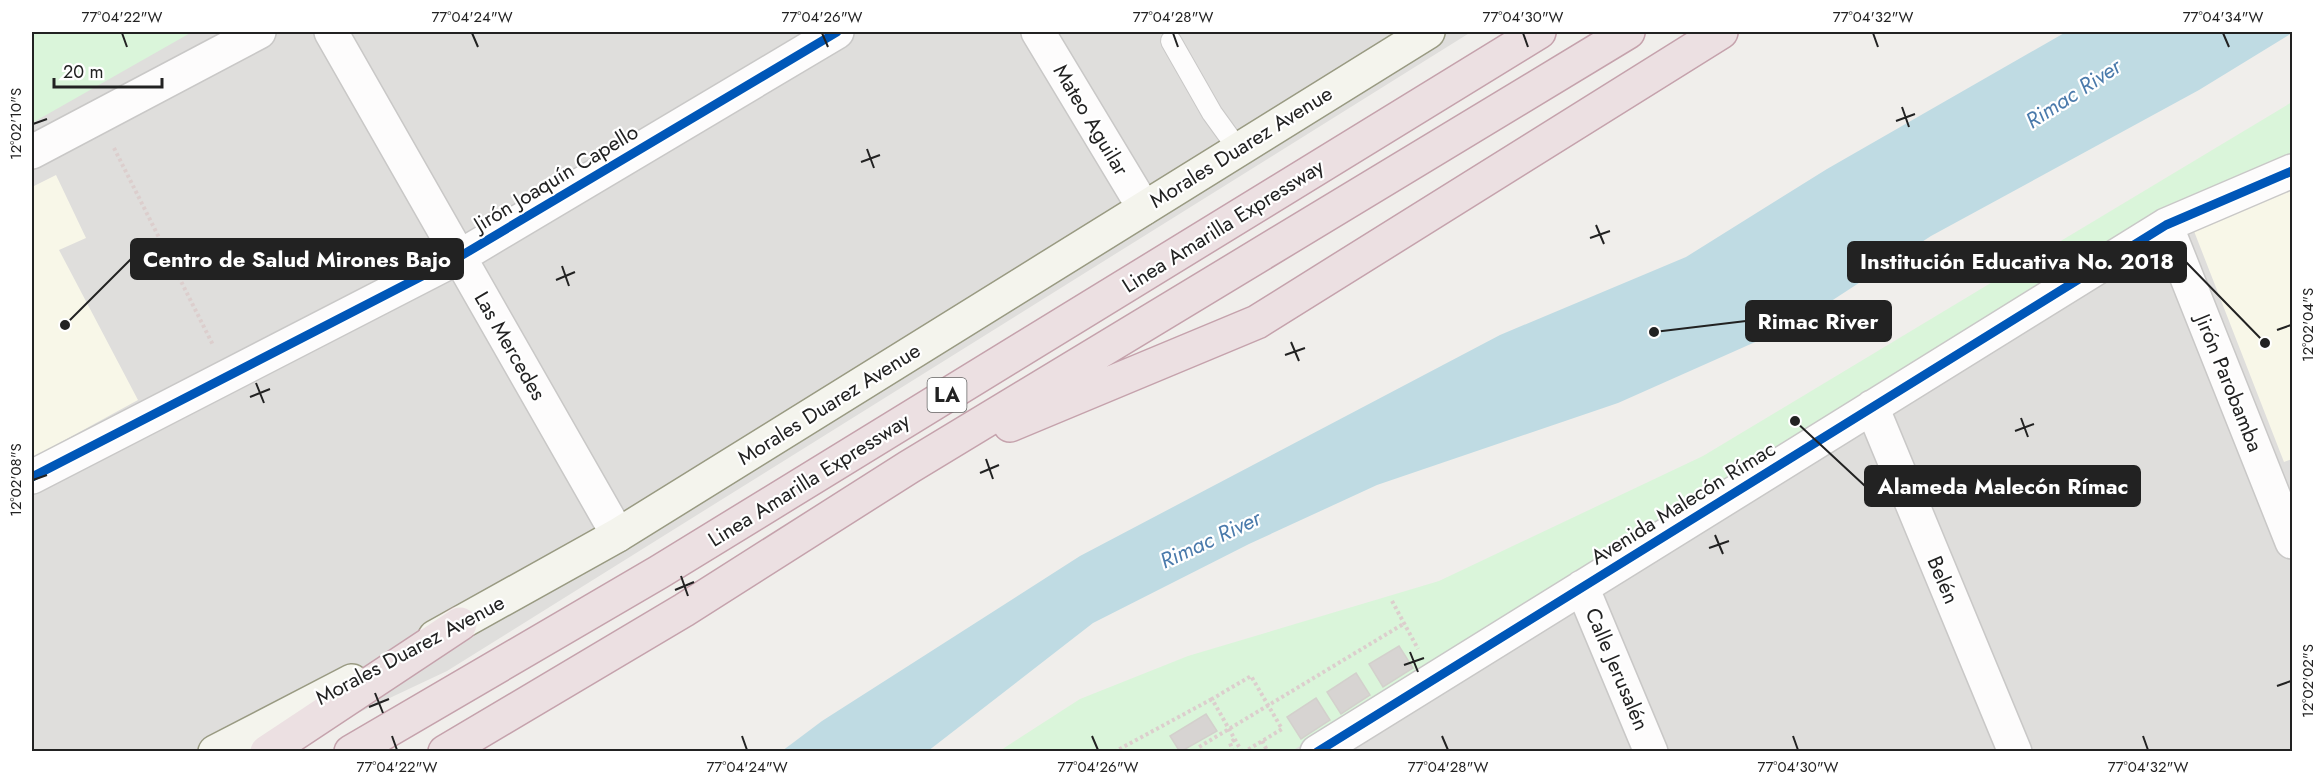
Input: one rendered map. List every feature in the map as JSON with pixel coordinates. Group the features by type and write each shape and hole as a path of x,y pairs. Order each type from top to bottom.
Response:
{"highway":[{"name":"Linea Amarilla Expressway","path":"351,752 659,572 1539,32"},
{"name":"Linea Amarilla Expressway","path":"445,752 684,610 909,467 1628,32"},
{"path":"909,467 1257,322 1720,32"},
{"path":"267,752 460,624"}],"main road":[{"name":"Morales Duarez Avenue","path":"215,752 460,624 618,536 1428,32"}],"street":[{"path":"32,152 259,32"},
{"name":"Las Mercedes","path":"331,32 618,536"},
{"name":"Jirón Joaquín Capello","path":"32,477 459,257 837,32"},
{"name":"Mateo Aguilar","path":"1038,32 1144,208"},
{"name":"Avenida Malecón Rímac","path":"1317,752 2166,225 2292,171"},
{"name":"Jirón Parobamba","path":"2166,225 2283,490 2292,542"},
{"name":"Belén","path":"1872,407 2015,752"},
{"name":"Calle Jerusalén","path":"1582,587 1651,752"}],"lane":[{"path":"1171,41 1212,113 1238,149"}],"path":[{"path":"99,118 228,375"},
{"path":"1202,752 1199,747 1405,623"},
{"path":"1114,752 1251,676 1282,729 1243,752 1212,699"},
{"path":"1233,752 1230,743 1236,740"},
{"path":"1262,741 1268,752"}],"shaded area":[{"path":"32,32 1471,32 447,671 275,752 32,751"},
{"path":"2292,103 2292,751 1187,752 1580,539"},
{"path":"56,175 86,238 59,250 138,400 32,458 32,187"},
{"path":"2292,187 2292,459 2284,462 2192,226"}],"green space":[{"path":"32,32 192,32 32,123"},
{"path":"2292,102 2292,157 1518,613 1292,751 998,752 1080,699 1188,656 1439,581 1703,456"}],"water":[{"path":"2066,32 2292,33 2199,90 1931,236 1796,324 1618,403 1377,485 1249,544 1093,623 928,751 782,751 822,721 1080,556 1500,335 1686,257 1827,169"}],"building":[{"path":"1399,646 1413,668 1383,687 1369,664"},
{"path":"1356,673 1370,695 1341,714 1327,692"},
{"path":"1316,698 1330,720 1301,739 1287,717"},
{"path":"1206,714 1217,731 1180,752 1170,736"}],"cycle path":[{"path":"32,477 459,257 837,32"},
{"path":"1317,752 2166,225 2292,171"}],"place":[{"name":"Centro de Salud Mirones Bajo","path":"65,325"},
{"name":"Rimac River","path":"1654,332"},
{"name":"Institución Educativa No. 2018","path":"2265,343"},
{"name":"Alameda Malecón Rímac","path":"1795,421"}]}
